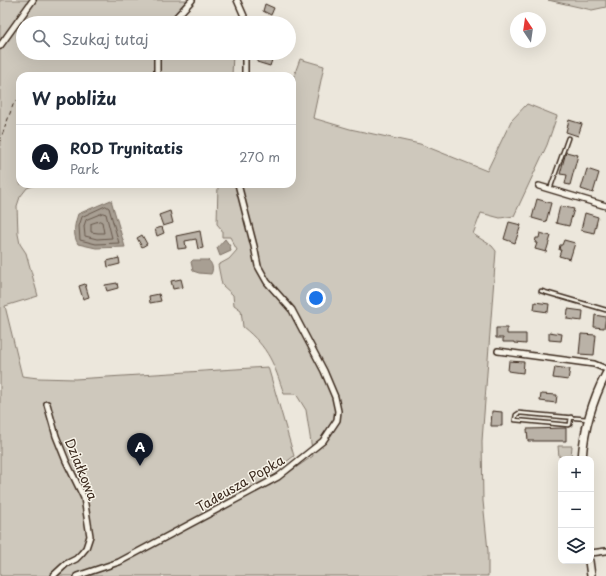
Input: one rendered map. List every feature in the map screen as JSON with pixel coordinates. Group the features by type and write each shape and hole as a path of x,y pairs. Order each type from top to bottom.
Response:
{"main road":[{"path":"582,456 588,419 606,374"},
{"path":"589,564 591,576"}],"street":[{"path":"22,16 33,0"},
{"path":"178,16 192,0"},
{"path":"237,0 244,16"},
{"path":"0,46 16,24"},
{"path":"157,60 157,72"},
{"path":"245,60 245,72"},
{"path":"539,186 606,206"},
{"name":"Tadeusza Popka","path":"77,576 119,562 278,476 323,441 337,420 338,411 335,396 324,371 292,310 267,282 258,266 239,188"},
{"path":"498,351 594,364 606,369"},
{"name":"Działkowa","path":"47,404 56,436 84,498 90,536 86,548 81,554 76,559 66,564 53,576"},
{"path":"594,553 606,551"}],"lane":[{"path":"550,190 568,138"},
{"path":"541,290 606,310"},
{"path":"571,417 570,424 568,425 515,420 518,412 571,417 588,419"}],"path":[{"path":"0,140 13,105 16,101"}],"shaded area":[{"path":"0,0 187,0 173,16 16,16 16,60 233,60 232,72 16,72 16,188 27,188 20,197 17,206 18,234 20,244 26,253 38,296 5,306 22,376 75,379 268,367 294,456 268,476 269,486 313,456 306,410 296,394 284,394 270,357 259,342 243,327 241,310 234,305 233,295 222,285 218,265 229,259 237,250 230,237 222,237 222,230 217,224 218,188 296,188 295,72 300,59 324,66 313,118 350,129 420,144 487,171 511,121 527,104 557,116 547,145 514,216 500,218 481,213 473,234 492,246 496,251 482,441 483,501 488,551 488,576 0,576"},
{"path":"548,0 606,0 606,7 592,10"},
{"path":"558,446 572,446 571,456 559,456"}],"water":[{"path":"111,200 125,247 96,248 78,244 75,236 75,225 78,214"},
{"path":"225,239 230,246 231,251 220,256 217,248"},
{"path":"193,260 208,260 212,266 211,274 193,271 191,262"}],"building":[{"path":"265,4 274,8 271,15 263,11"},
{"path":"257,60 272,60 270,66 257,62"},
{"path":"569,120 582,124 578,136 566,132"},
{"path":"566,152 578,155 570,185 565,184 567,175 560,174"},
{"path":"587,169 599,173 593,193 581,189"},
{"path":"537,199 551,203 546,222 532,218"},
{"path":"560,206 574,209 569,226 556,223"},
{"path":"170,211 173,223 163,226 159,215"},
{"path":"585,213 598,217 594,233 581,230"},
{"path":"509,222 521,225 515,243 504,239"},
{"path":"162,227 164,233 157,236 155,229"},
{"path":"200,231 203,248 198,249 196,239 185,241 186,248 178,249 176,236"},
{"path":"540,233 551,236 546,252 535,249 537,243 535,243 536,238 539,238"},
{"path":"142,235 147,244 142,247 137,238"},
{"path":"564,240 575,243 570,259 559,256 561,250 559,250 560,245 562,245"},
{"path":"119,258 120,264 108,267 107,261"},
{"path":"181,279 183,287 173,289 171,281"},
{"path":"117,283 118,288 107,291 105,285"},
{"path":"85,284 89,297 83,299 79,286"},
{"path":"159,294 161,301 150,303 149,296"},
{"path":"535,302 549,304 548,312 534,310"},
{"path":"568,309 583,311 582,321 567,319"},
{"path":"595,315 606,317 604,328 594,327"},
{"path":"496,328 507,328 507,334 526,334 526,344 503,342 503,338 496,338"},
{"path":"549,332 562,334 561,341 549,340"},
{"path":"581,334 596,335 594,355 579,354"},
{"path":"509,361 524,362 523,373 508,371"},
{"path":"555,367 570,369 568,380 553,378"},
{"path":"541,394 557,395 556,403 540,401"},
{"path":"492,411 502,412 502,426 491,426"},
{"path":"566,428 566,441 528,441 527,429"}],"place":[{"name":"ROD Trynitatis","path":"140,466"}]}
